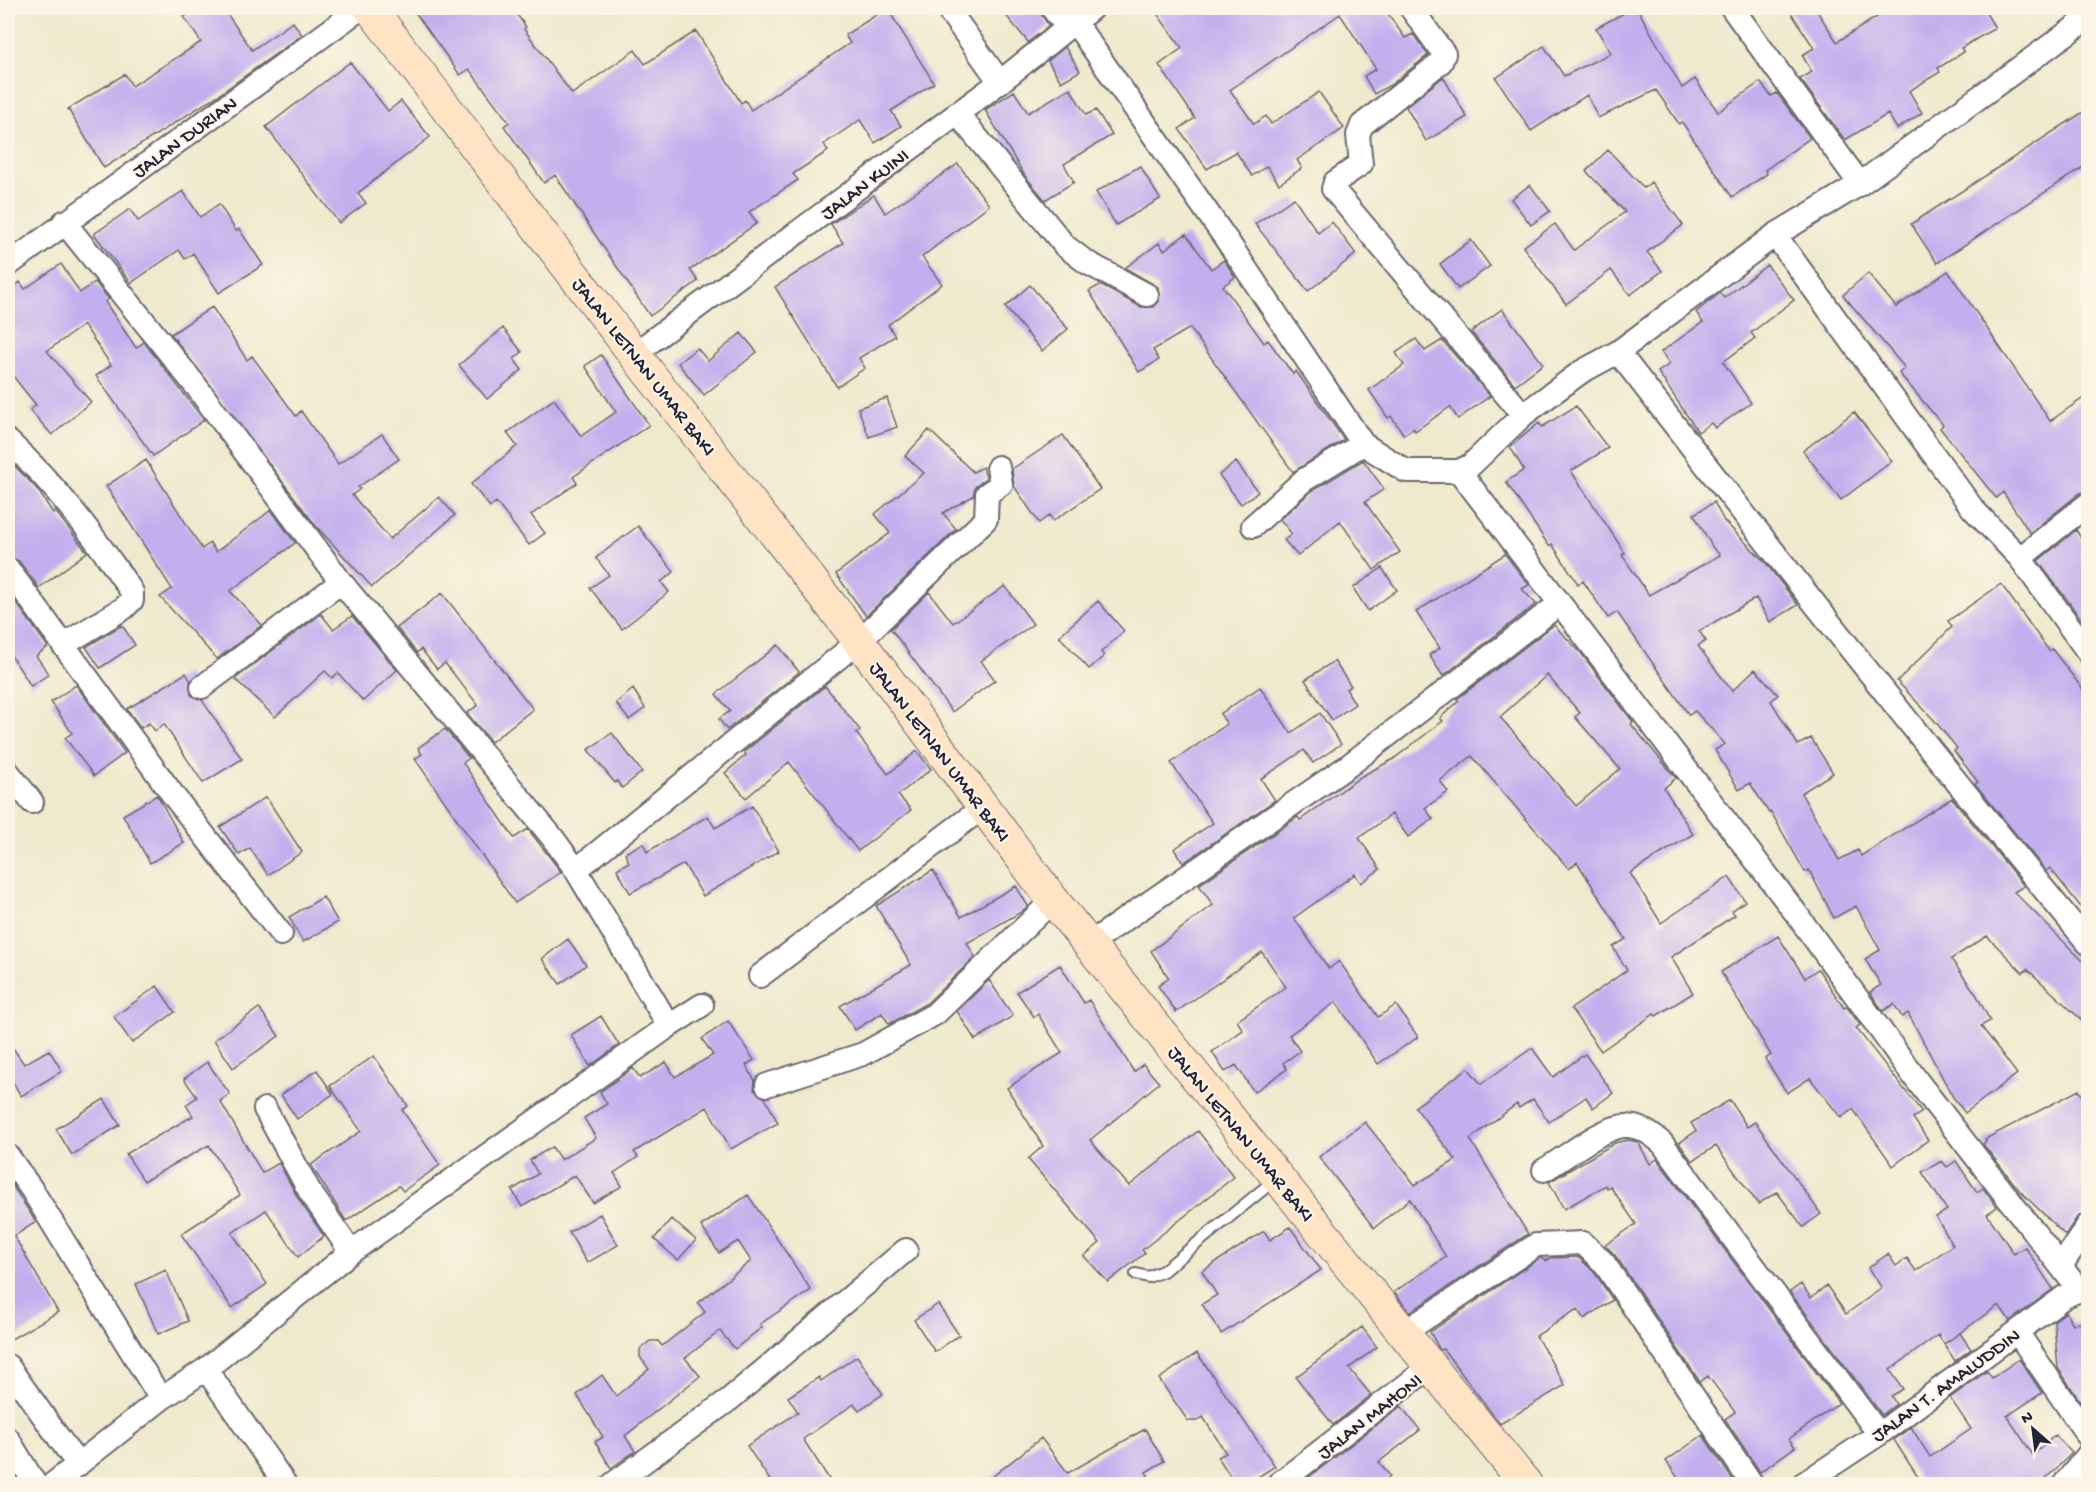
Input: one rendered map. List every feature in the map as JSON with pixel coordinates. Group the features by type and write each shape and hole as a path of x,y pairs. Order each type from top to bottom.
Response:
{"street":[{"name":"JALAN DURIAN","path":"8,265 64,222 361,8"},
{"name":"JALAN LETNAN UMAR BAKI","path":"370,8 634,354 859,641 1053,900 1526,1485"},
{"path":"947,8 1000,82"},
{"path":"1052,8 1078,18 1363,444 1406,471 1459,471 1471,465 1523,415 1581,372 1618,352 1775,235 1860,184 2088,18"},
{"path":"1412,8 1444,54 1441,62 1362,125 1358,135 1361,164 1335,182 1333,189 1523,415"},
{"path":"1732,8 1860,184"},
{"name":"JALAN KUINI","path":"634,354 1000,82 1078,18"},
{"path":"957,113 1065,246 1086,262 1147,295"},
{"path":"64,222 196,386 341,582 552,837 576,870 669,1026"},
{"path":"1775,235 1973,509 2020,558 2088,652"},
{"path":"1618,352 1831,627 2088,943"},
{"path":"8,441 45,475 95,536 132,592 132,600 124,608 63,645"},
{"path":"1252,526 1304,480 1363,444"},
{"path":"576,870 859,641 986,519 987,494 1001,484 998,467"},
{"path":"1459,471 1795,912 1918,1082 2061,1266 2084,1290"},
{"path":"2020,558 2088,504"},
{"path":"8,569 176,799 281,934"},
{"path":"202,687 341,582"},
{"path":"1089,944 1348,766 1559,604"},
{"path":"8,772 32,802"},
{"path":"760,976 982,808"},
{"path":"767,1085 863,1054 935,1014 1053,900"},
{"path":"53,1485 161,1399 206,1369 351,1252 669,1026 702,1005"},
{"path":"265,1109 310,1192 351,1252"},
{"path":"1544,1170 1609,1131 1623,1126 1637,1128 1651,1134 1662,1143 1879,1434"},
{"path":"8,1156 161,1399"},
{"path":"2061,1266 2088,1225"},
{"path":"1403,1333 1536,1245 1583,1243 1604,1263 1752,1485"},
{"path":"613,1485 730,1399 906,1250"},
{"name":"JALAN T. AMALUDDIN","path":"1803,1485 1879,1434 2017,1332 2084,1290"},
{"path":"2017,1332 2088,1436"},
{"path":"8,1366 78,1465"},
{"name":"JALAN MAHONI","path":"1278,1485 1431,1367"},
{"path":"206,1369 285,1485"},
{"path":"8,1439 35,1485"},
{"path":"2065,1483 2088,1455"}],"lane":[{"path":"1136,1274 1148,1277 1163,1271 1278,1178"}],"building":[{"path":"198,8 223,8 252,50 293,22 302,35 217,96 104,168 68,109 125,74 132,86 201,42 184,17"},
{"path":"412,8 512,8 526,27 524,29 572,94 635,50 645,64 696,31 741,103 745,100 751,110 850,43 845,35 887,8 934,83 891,111 901,126 875,143 860,120 824,144 828,151 793,174 798,180 749,212 757,223 690,270 698,281 650,316 555,175 544,183 504,126 509,122 469,69 460,75"},
{"path":"1000,8 1037,8 1049,26 1028,42"},
{"path":"1153,8 1384,8 1405,38 1413,34 1428,55 1392,84 1374,94 1364,76 1376,69 1340,14 1230,90 1254,124 1266,116 1271,124 1319,92 1344,128 1297,160 1302,168 1279,184 1267,166 1252,176 1236,152 1207,169 1179,129 1195,118 1159,65 1182,48"},
{"path":"1637,8 1682,88 1695,79 1718,112 1760,82 1771,96 1777,93 1810,138 1765,170 1767,174 1732,197 1682,122 1679,124 1656,90 1598,118 1587,95 1531,131 1496,78 1544,46 1564,76 1611,53 1596,28"},
{"path":"1788,8 1815,8 1837,42 1891,8 1983,8 1995,28 1961,48 1964,52 1938,68 1940,72 1909,91 1922,113 1897,129 1888,114 1845,140 1800,79 1812,72 1802,55 1814,48"},
{"path":"1065,47 1080,71 1061,82 1048,61"},
{"path":"350,62 388,111 401,101 430,137 358,193 366,203 339,223 266,127"},
{"path":"1443,77 1467,117 1426,141 1406,107"},
{"path":"1070,88 1086,115 1096,110 1112,135 1064,164 1074,182 1045,200 1025,176 985,110 1014,91 1028,113"},
{"path":"2088,109 2088,164 1937,263 1911,224"},
{"path":"1608,150 1644,188 1651,182 1683,225 1647,252 1662,271 1630,295 1611,270 1566,304 1523,247 1555,224 1574,250 1625,212 1586,171"},
{"path":"958,164 989,205 922,257 942,284 888,325 895,336 859,358 865,368 837,387 775,287 843,243 831,224 850,211 874,195 885,213"},
{"path":"1140,166 1160,199 1116,225 1096,192"},
{"path":"1530,185 1550,211 1531,225 1511,199"},
{"path":"183,191 200,217 219,204 236,231 239,229 263,265 219,293 193,253 185,259 179,250 131,283 94,234 130,209 138,221"},
{"path":"1294,198 1318,233 1332,222 1356,254 1308,291 1255,224"},
{"path":"1186,234 1211,269 1224,260 1235,277 1223,286 1264,343 1268,340 1293,374 1296,371 1344,440 1293,472 1190,328 1153,350 1159,360 1139,372 1089,291 1100,285 1141,307 1154,307 1159,301 1158,287 1125,268 1159,243 1164,250"},
{"path":"1471,240 1490,266 1458,289 1440,264"},
{"path":"61,264 80,293 95,282 109,299 105,302 136,348 144,342 204,420 153,456 96,376 111,365 84,325 47,351 91,402 52,435 30,410 36,405 8,370 8,291 20,282 25,289"},
{"path":"1767,265 1794,300 1751,333 1755,338 1723,362 1751,403 1715,428 1711,423 1698,432 1658,372 1670,364 1661,352 1703,322 1696,312 1720,293 1724,298"},
{"path":"1948,271 2050,421 2088,395 2088,491 2080,493 2030,533 2003,492 1996,498 1940,428 1943,425 1899,373 1905,368 1843,295 1868,273 1896,307"},
{"path":"1030,285 1068,329 1042,351 1005,307"},
{"path":"212,307 247,360 252,356 296,416 301,411 338,464 382,434 399,459 358,487 360,489 352,495 390,539 439,497 455,515 372,587 316,526 171,334"},
{"path":"1502,309 1543,364 1515,385 1471,332"},
{"path":"503,328 522,352 514,359 522,370 487,399 459,365"},
{"path":"741,333 757,352 704,395 678,363 697,348 708,361"},
{"path":"1416,339 1425,351 1442,340 1490,396 1458,419 1450,407 1415,431 1413,428 1404,435 1391,416 1388,418 1369,390 1404,365 1396,353"},
{"path":"601,355 649,425 573,477 577,483 531,515 545,533 529,545 496,502 490,507 471,484 517,446 507,433 554,399 581,436 616,412 585,366"},
{"path":"887,398 897,427 869,437 858,408"},
{"path":"1576,406 1608,448 1571,471 1625,553 1622,555 1649,595 1720,555 1713,548 1694,514 1714,502 1724,521 1765,562 1798,605 1770,622 1756,598 1699,631 1706,641 1698,646 1732,691 1755,669 1778,695 1771,701 1798,745 1811,738 1833,773 1801,793 1839,860 1858,850 1861,856 1952,798 2024,886 2014,892 2088,966 2088,1026 2027,969 2023,973 1987,936 1951,959 1976,994 1990,1021 1981,1026 2017,1074 1965,1113 1953,1097 1908,1013 1902,1017 1894,1004 1883,1011 1870,992 1881,985 1865,959 1880,950 1856,906 1834,918 1809,870 1805,872 1771,812 1769,813 1750,783 1739,790 1715,750 1725,744 1695,711 1689,715 1617,612 1608,618 1583,581 1578,584 1552,544 1549,546 1506,482 1524,470 1510,447 1539,423 1542,427"},
{"path":"1854,412 1892,461 1841,500 1803,451"},
{"path":"929,430 973,472 983,467 986,478 975,487 973,496 943,513 956,529 866,616 836,574 890,533 875,514 924,473 905,456"},
{"path":"1063,435 1100,489 1053,521 1050,515 1039,523 1014,486 1012,469"},
{"path":"8,459 37,489 53,513 55,511 87,552 39,588 19,561 8,556"},
{"path":"146,460 202,549 210,543 216,552 271,510 295,543 230,591 262,625 217,659 160,597 172,589 106,486"},
{"path":"1363,460 1384,489 1365,502 1400,552 1374,570 1340,521 1298,556 1284,540 1292,534 1280,519 1312,491"},
{"path":"1236,462 1258,492 1241,504 1219,475"},
{"path":"638,526 674,572 661,582 669,592 622,629 590,588 609,575 596,558"},
{"path":"2076,530 2088,549 2088,628 2038,561"},
{"path":"1505,554 1529,585 1522,589 1536,604 1443,676 1429,655 1440,648 1416,612"},
{"path":"1382,568 1397,590 1368,611 1353,588"},
{"path":"2001,584 2049,651 2052,649 2088,696 2088,916 2050,868 2046,871 1975,784 1978,782 1954,751 1957,748 1897,681 1952,627 1948,621"},
{"path":"1005,586 1033,624 981,661 995,680 952,712 891,629 929,592 953,623"},
{"path":"8,591 48,647 36,656 49,674 31,686 8,651"},
{"path":"442,593 533,709 491,742 467,713 478,705 445,663 437,669 421,649 417,653 397,628"},
{"path":"1098,601 1124,631 1101,652 1104,656 1089,669 1059,636"},
{"path":"321,614 333,629 352,616 397,670 363,701 338,673 332,678 325,671 275,717 235,679"},
{"path":"122,625 135,645 100,668 86,647"},
{"path":"1554,625 1581,653 1633,722 1631,724 1676,778 1664,788 1693,834 1630,873 1661,923 1729,877 1745,901 1732,911 1735,915 1671,957 1693,993 1656,1016 1654,1014 1601,1051 1571,1009 1627,970 1613,947 1626,939 1577,862 1569,869 1472,756 1440,781 1448,792 1425,808 1433,819 1408,837 1392,814 1359,838 1380,869 1361,883 1355,874 1294,918 1329,969 1339,961 1378,1017 1396,1005 1418,1037 1378,1064 1336,1002 1289,1035 1300,1051 1283,1063 1287,1069 1254,1092 1236,1065 1225,1072 1212,1052 1243,1030 1237,1021 1286,987 1262,952 1176,1012 1158,986 1169,978 1151,951 1213,905 1199,885 1298,817 1300,820 1362,776 1392,760 1443,721 1440,718 1459,701 1457,699","holes":["1547,675 1580,713 1575,717 1620,769 1576,806 1500,717"]},
{"path":"778,645 799,672 727,730 719,719 730,711 716,694"},
{"path":"1334,661 1351,686 1346,689 1355,704 1332,720 1305,680"},
{"path":"186,673 190,680 191,695 202,700 242,759 203,783 164,724 155,731 149,723 141,728 127,709"},
{"path":"76,685 125,753 94,776 65,738 72,733 51,702"},
{"path":"825,686 860,730 856,733 888,774 917,751 931,769 898,795 911,810 858,851 789,762 746,798 725,773 746,755 744,752"},
{"path":"1260,687 1291,733 1320,713 1341,744 1313,763 1304,750 1261,779 1275,800 1183,863 1174,849 1213,823 1171,763 1227,724 1220,714"},
{"path":"633,689 645,708 629,720 616,703"},
{"path":"445,729 469,758 463,763 514,838 528,829 561,872 515,903 415,759 422,754 418,748"},
{"path":"612,733 642,772 622,788 617,781 615,783 588,750"},
{"path":"157,795 184,843 150,863 123,815"},
{"path":"266,797 302,852 268,875 250,848 239,855 220,827"},
{"path":"752,806 779,851 703,896 684,864 630,893 617,869 629,862 625,853 643,843 647,852 708,816 715,828"},
{"path":"933,870 961,917 1016,886 1028,906 967,943 975,957 927,1003 889,1024 882,1013 855,1030 840,1006 911,965 876,906"},
{"path":"323,897 338,922 303,942 289,917"},
{"path":"1778,936 1805,978 1818,969 1844,1008 1847,1007 1860,1025 1856,1028 1922,1112 1913,1118 1928,1140 1893,1166 1853,1109 1841,1118 1810,1078 1787,1093 1765,1059 1771,1055 1721,972"},
{"path":"568,939 586,965 560,984 542,959"},
{"path":"1060,965 1084,1003 1089,1000 1134,1072 1143,1064 1159,1083 1090,1140 1129,1186 1198,1131 1234,1177 1142,1250 1145,1253 1108,1282 1084,1256 1100,1243 1028,1159 1043,1146 1007,1088 1062,1053 1038,1014 1034,1017 1017,992"},
{"path":"989,980 1013,1016 975,1040 957,1011"},
{"path":"157,986 175,1012 132,1043 114,1017"},
{"path":"259,1008 279,1036 233,1068 214,1040"},
{"path":"601,1016 619,1045 590,1066 571,1035"},
{"path":"728,1021 754,1060 746,1065 755,1081 754,1090 765,1098 778,1123 731,1149 707,1107 634,1152 638,1157 614,1173 622,1186 593,1203 575,1175 522,1207 512,1190 538,1174 530,1160 552,1147 561,1160 596,1138 584,1118 607,1104 600,1092 633,1068 640,1078 666,1062 675,1077 713,1055 702,1039"},
{"path":"8,1041 24,1064 49,1050 62,1071 21,1096 8,1074"},
{"path":"1532,1048 1553,1077 1585,1054 1613,1093 1593,1108 1586,1097 1549,1122 1533,1099 1519,1108 1517,1104 1470,1139 1528,1234 1410,1312 1394,1292 1446,1257 1410,1199 1374,1228 1319,1157 1365,1122 1415,1185 1456,1160 1415,1107 1468,1068 1481,1084"},
{"path":"374,1056 408,1106 402,1110 440,1165 403,1191 399,1186 346,1221 311,1165 361,1131 330,1086"},
{"path":"207,1062 230,1094 220,1101 262,1173 279,1163 299,1200 324,1236 298,1257 266,1210 232,1233 267,1284 232,1308 181,1234 240,1195 209,1145 144,1181 126,1154 193,1116 186,1105 197,1097 184,1079"},
{"path":"317,1070 333,1094 297,1119 281,1095"},
{"path":"2079,1090 2088,1107 2088,1212 2077,1217 2065,1235 2020,1191 1983,1144 1985,1139"},
{"path":"104,1099 120,1125 72,1155 56,1129"},
{"path":"1730,1100 1747,1127 1755,1122 1821,1214 1803,1227 1777,1192 1758,1204 1716,1146 1692,1161 1679,1143 1696,1131 1691,1123"},
{"path":"1628,1140 1638,1142 1650,1164 1657,1159 1839,1403 1789,1439 1795,1447 1760,1472 1725,1419 1735,1412 1708,1376 1700,1382 1615,1255 1605,1245 1636,1224 1610,1186 1607,1188 1606,1185 1564,1209 1549,1182 1615,1143"},
{"path":"1942,1161 1947,1167 1956,1161 1977,1192 1983,1188 1997,1207 1987,1214 2014,1254 2025,1247 2053,1289 2010,1321 1999,1305 1944,1344 1938,1335 1890,1370 1903,1389 1891,1396 1896,1404 1882,1415 1790,1292 1801,1284 1811,1298 1827,1286 1846,1314 1882,1288 1868,1268 1888,1254 1896,1266 1907,1258 1916,1271 1953,1245 1936,1217 1947,1210 1922,1172"},
{"path":"8,1179 36,1222 14,1236 58,1312 8,1341"},
{"path":"748,1195 811,1290 760,1324 762,1327 735,1349 720,1331 685,1358 700,1376 625,1436 635,1451 611,1468 595,1442 603,1437 577,1395 602,1375 616,1396 649,1369 640,1357 640,1349 650,1341 658,1341 662,1346 705,1312 698,1303 751,1261 738,1241 719,1253 701,1226"},
{"path":"600,1214 618,1245 587,1263 569,1232"},
{"path":"671,1219 696,1240 678,1260 654,1239"},
{"path":"1290,1227 1321,1270 1221,1334 1202,1304 1217,1295 1202,1271 1264,1231 1270,1240"},
{"path":"1578,1257 1594,1272 1613,1300 1584,1319 1577,1309 1536,1336 1565,1385 1500,1424 1443,1349 1440,1350 1430,1332 1540,1258 1546,1261 1551,1258"},
{"path":"166,1270 188,1321 158,1334 136,1284"},
{"path":"938,1304 959,1335 935,1352 914,1320"},
{"path":"2066,1312 2073,1324 2088,1322 2088,1413 2058,1368 2054,1321"},
{"path":"1362,1327 1377,1347 1349,1368 1371,1395 1333,1425 1296,1377"},
{"path":"1960,1333 1971,1349 1955,1361 1944,1344"},
{"path":"1197,1353 1275,1466 1246,1485 1236,1485 1218,1457 1226,1453 1203,1417 1197,1421 1188,1421 1159,1379"},
{"path":"857,1356 883,1394 859,1410 854,1404 803,1439 833,1485 773,1485 747,1446 798,1412 788,1397 819,1377 821,1381"},
{"path":"2019,1359 2042,1393 2007,1416 2033,1455 2055,1435 2072,1453 2039,1485 1923,1485 1894,1440 1911,1427 1930,1457 1971,1429 1950,1398 1987,1371 1992,1378"},
{"path":"1401,1406 1420,1430 1379,1462 1390,1476 1379,1485 1299,1485"},
{"path":"1145,1429 1164,1461 1146,1472 1153,1485 982,1485 1041,1438 1068,1473"},
{"path":"1703,1435 1736,1485 1683,1485 1666,1461"}]}
